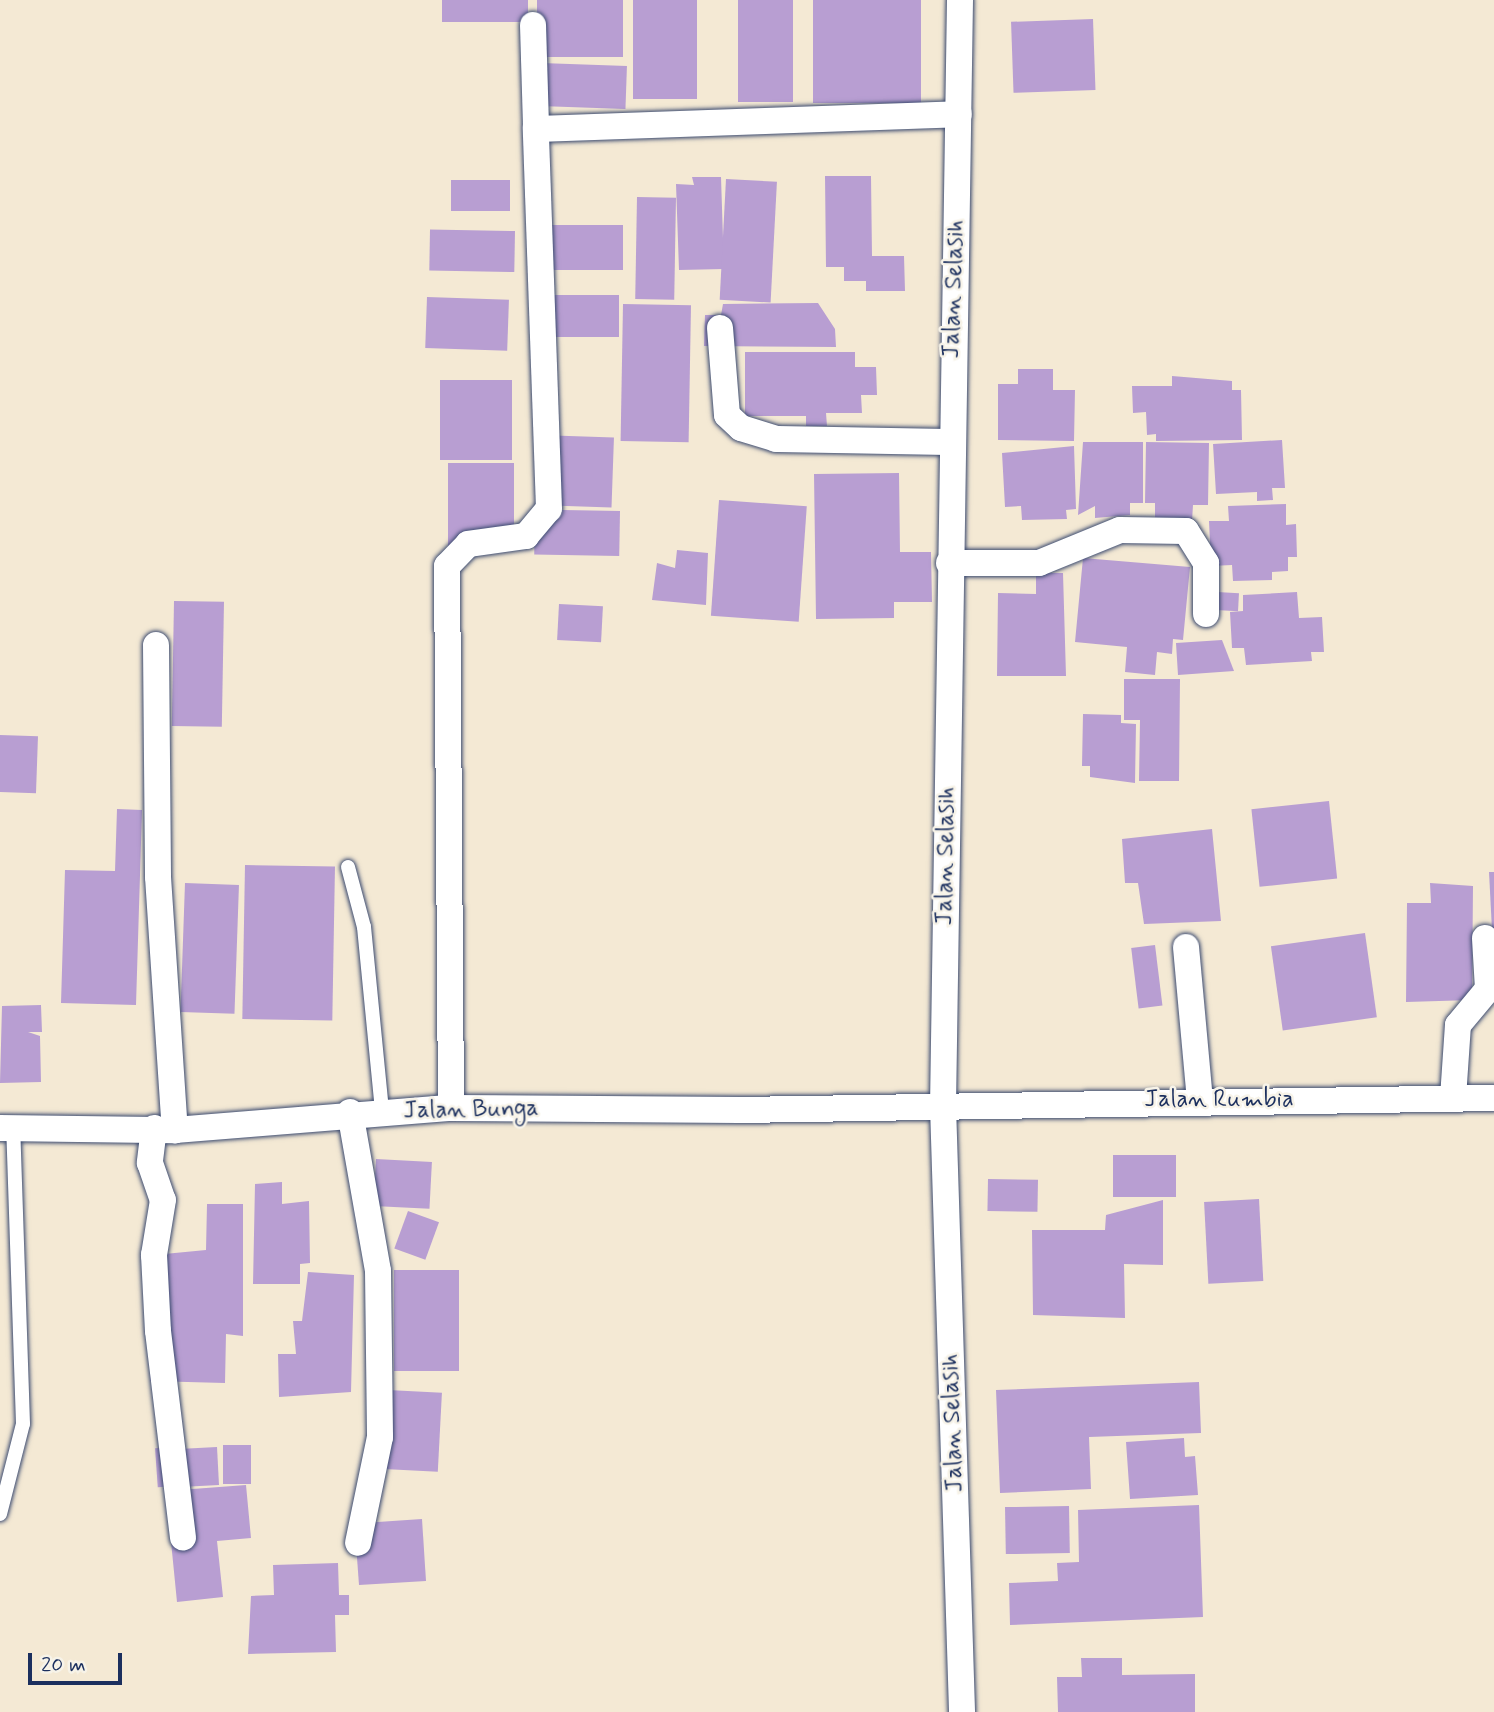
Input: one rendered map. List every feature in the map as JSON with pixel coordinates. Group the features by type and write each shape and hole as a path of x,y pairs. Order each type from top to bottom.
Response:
{"street":[{"name":"Jalan Selasih","path":"960,0 949,442 943,1105 962,1712"},
{"path":"451,1108 447,566 468,544 526,536 549,509 533,25"},
{"path":"536,129 959,114"},
{"path":"720,328 727,415 741,428 776,439 949,442"},
{"path":"949,563 1039,563 1119,530 1186,531 1206,563 1206,614"},
{"path":"156,645 164,1129 150,1163 163,1200 154,1255 158,1331 183,1537"},
{"path":"1453,1098 1458,1025 1488,989 1485,938"},
{"path":"1186,947 1200,1100"},
{"name":"Jalan Rumbia","path":"943,1105 1494,1098"},
{"name":"Jalan Bunga","path":"6,1128 164,1129 350,1112 451,1108 943,1105"},
{"path":"350,1112 378,1271 380,1437 358,1543"}],"lane":[{"path":"348,867 364,927 383,1111"},
{"path":"0,1514 23,1424 6,1128"}],"building":[{"path":"442,0 528,0 528,22 442,22"},
{"path":"537,0 623,0 623,57 537,57"},
{"path":"633,0 697,0 697,99 633,99"},
{"path":"738,0 793,0 793,102 738,102"},
{"path":"813,0 921,0 921,103 813,103"},
{"path":"1093,19 1095,90 1014,93 1011,22"},
{"path":"541,63 627,66 625,109 539,106"},
{"path":"825,176 871,176 872,256 904,256 905,291 866,291 866,281 844,281 844,267 826,267"},
{"path":"692,177 721,177 724,269 679,270 676,184 694,185"},
{"path":"726,179 777,182 771,303 720,300"},
{"path":"451,180 510,180 510,211 451,211"},
{"path":"637,197 676,198 674,300 635,299"},
{"path":"548,225 623,225 623,270 548,270"},
{"path":"430,230 515,231 514,272 429,271"},
{"path":"534,295 619,295 619,337 534,337"},
{"path":"427,297 509,300 507,351 425,348"},
{"path":"818,303 835,329 836,347 704,346 705,315 721,315 723,304"},
{"path":"623,304 691,305 689,442 621,441"},
{"path":"745,352 855,352 855,367 876,367 877,395 861,395 862,413 826,413 827,426 806,426 806,416 745,416"},
{"path":"1018,369 1053,369 1053,390 1075,390 1074,441 998,440 998,384 1018,384"},
{"path":"1172,376 1232,381 1232,390 1241,390 1242,440 1156,441 1156,434 1147,435 1146,412 1133,413 1132,386 1172,386"},
{"path":"440,380 512,380 512,460 440,460"},
{"path":"539,435 614,438 612,508 537,505"},
{"path":"1282,440 1285,488 1272,488 1273,500 1257,501 1257,492 1216,494 1213,444"},
{"path":"1083,442 1143,442 1143,503 1130,503 1130,515 1095,518 1095,506 1078,515"},
{"path":"1146,442 1209,443 1208,505 1193,505 1192,521 1155,520 1155,503 1145,503"},
{"path":"1074,446 1076,509 1066,510 1067,519 1022,520 1021,506 1005,507 1002,453"},
{"path":"448,463 514,463 514,550 448,550"},
{"path":"899,473 900,552 931,552 932,602 894,602 894,618 816,619 814,474"},
{"path":"719,500 807,506 799,622 711,616"},
{"path":"1286,504 1286,525 1296,524 1297,557 1288,557 1288,571 1272,572 1272,580 1233,581 1232,565 1211,566 1209,521 1229,521 1228,506"},
{"path":"535,510 620,511 619,556 534,555"},
{"path":"677,550 708,553 706,605 652,600 657,563 675,568"},
{"path":"1083,558 1190,567 1183,640 1173,639 1172,654 1157,652 1155,675 1125,672 1127,647 1075,642"},
{"path":"1036,573 1063,573 1066,676 997,676 998,593 1036,594"},
{"path":"1217,592 1239,593 1238,611 1216,610"},
{"path":"1297,592 1299,618 1322,617 1324,652 1311,652 1312,661 1246,665 1244,648 1232,648 1230,612 1243,611 1243,595"},
{"path":"174,601 224,602 222,727 172,726"},
{"path":"559,604 603,606 601,642 557,640"},
{"path":"1222,640 1234,671 1178,675 1176,643"},
{"path":"1124,679 1180,679 1179,781 1139,781 1140,720 1124,720"},
{"path":"1083,714 1121,715 1121,723 1136,724 1135,783 1090,777 1090,766 1082,766"},
{"path":"0,735 38,736 36,793 0,792"},
{"path":"1329,801 1337,879 1260,887 1251,809"},
{"path":"117,809 142,810 136,1005 61,1003 65,870 115,871"},
{"path":"1212,829 1221,921 1144,924 1138,883 1125,883 1122,839"},
{"path":"245,865 335,867 332,1021 242,1019"},
{"path":"1489,872 1494,872 1494,930 1492,930"},
{"path":"185,883 239,885 234,1014 180,1012"},
{"path":"1430,883 1473,886 1472,1000 1406,1002 1407,903 1431,903"},
{"path":"1365,933 1377,1017 1283,1030 1271,946"},
{"path":"1155,945 1162,1006 1139,1008 1131,948"},
{"path":"41,1005 42,1032 28,1032 40,1036 41,1082 0,1083 2,1006"},
{"path":"1113,1155 1176,1155 1176,1197 1113,1197"},
{"path":"376,1159 432,1162 429,1209 374,1206"},
{"path":"988,1179 1038,1180 1037,1212 987,1211"},
{"path":"282,1182 282,1204 309,1201 310,1263 300,1264 300,1284 253,1284 255,1184"},
{"path":"1259,1199 1263,1281 1208,1284 1204,1202"},
{"path":"1163,1200 1163,1265 1124,1264 1125,1318 1033,1315 1032,1230 1105,1230 1106,1215"},
{"path":"207,1204 243,1204 243,1336 226,1334 225,1383 150,1381 154,1255 206,1250"},
{"path":"408,1211 439,1222 425,1260 394,1249"},
{"path":"394,1270 459,1270 459,1371 394,1371"},
{"path":"308,1272 354,1275 351,1392 279,1397 278,1354 296,1354 293,1321 302,1321"},
{"path":"1199,1382 1201,1433 1089,1437 1091,1489 1000,1493 996,1390"},
{"path":"388,1390 442,1393 438,1472 384,1469"},
{"path":"1184,1438 1185,1457 1195,1456 1198,1495 1130,1499 1126,1442"},
{"path":"223,1445 251,1445 251,1484 223,1484"},
{"path":"173,1447 176,1486 158,1487 155,1448"},
{"path":"217,1447 219,1485 176,1487 174,1449"},
{"path":"246,1485 251,1538 217,1541 223,1597 177,1602 166,1491"},
{"path":"1199,1505 1203,1617 1010,1625 1009,1583 1058,1581 1057,1563 1079,1562 1078,1510"},
{"path":"1069,1506 1070,1553 1006,1554 1005,1507"},
{"path":"422,1519 426,1581 359,1585 356,1544 363,1523"},
{"path":"338,1563 339,1595 349,1595 349,1615 335,1615 336,1652 248,1654 251,1596 274,1595 273,1565"},
{"path":"1081,1658 1122,1658 1122,1675 1195,1674 1195,1712 1058,1712 1057,1677 1082,1677"}]}
